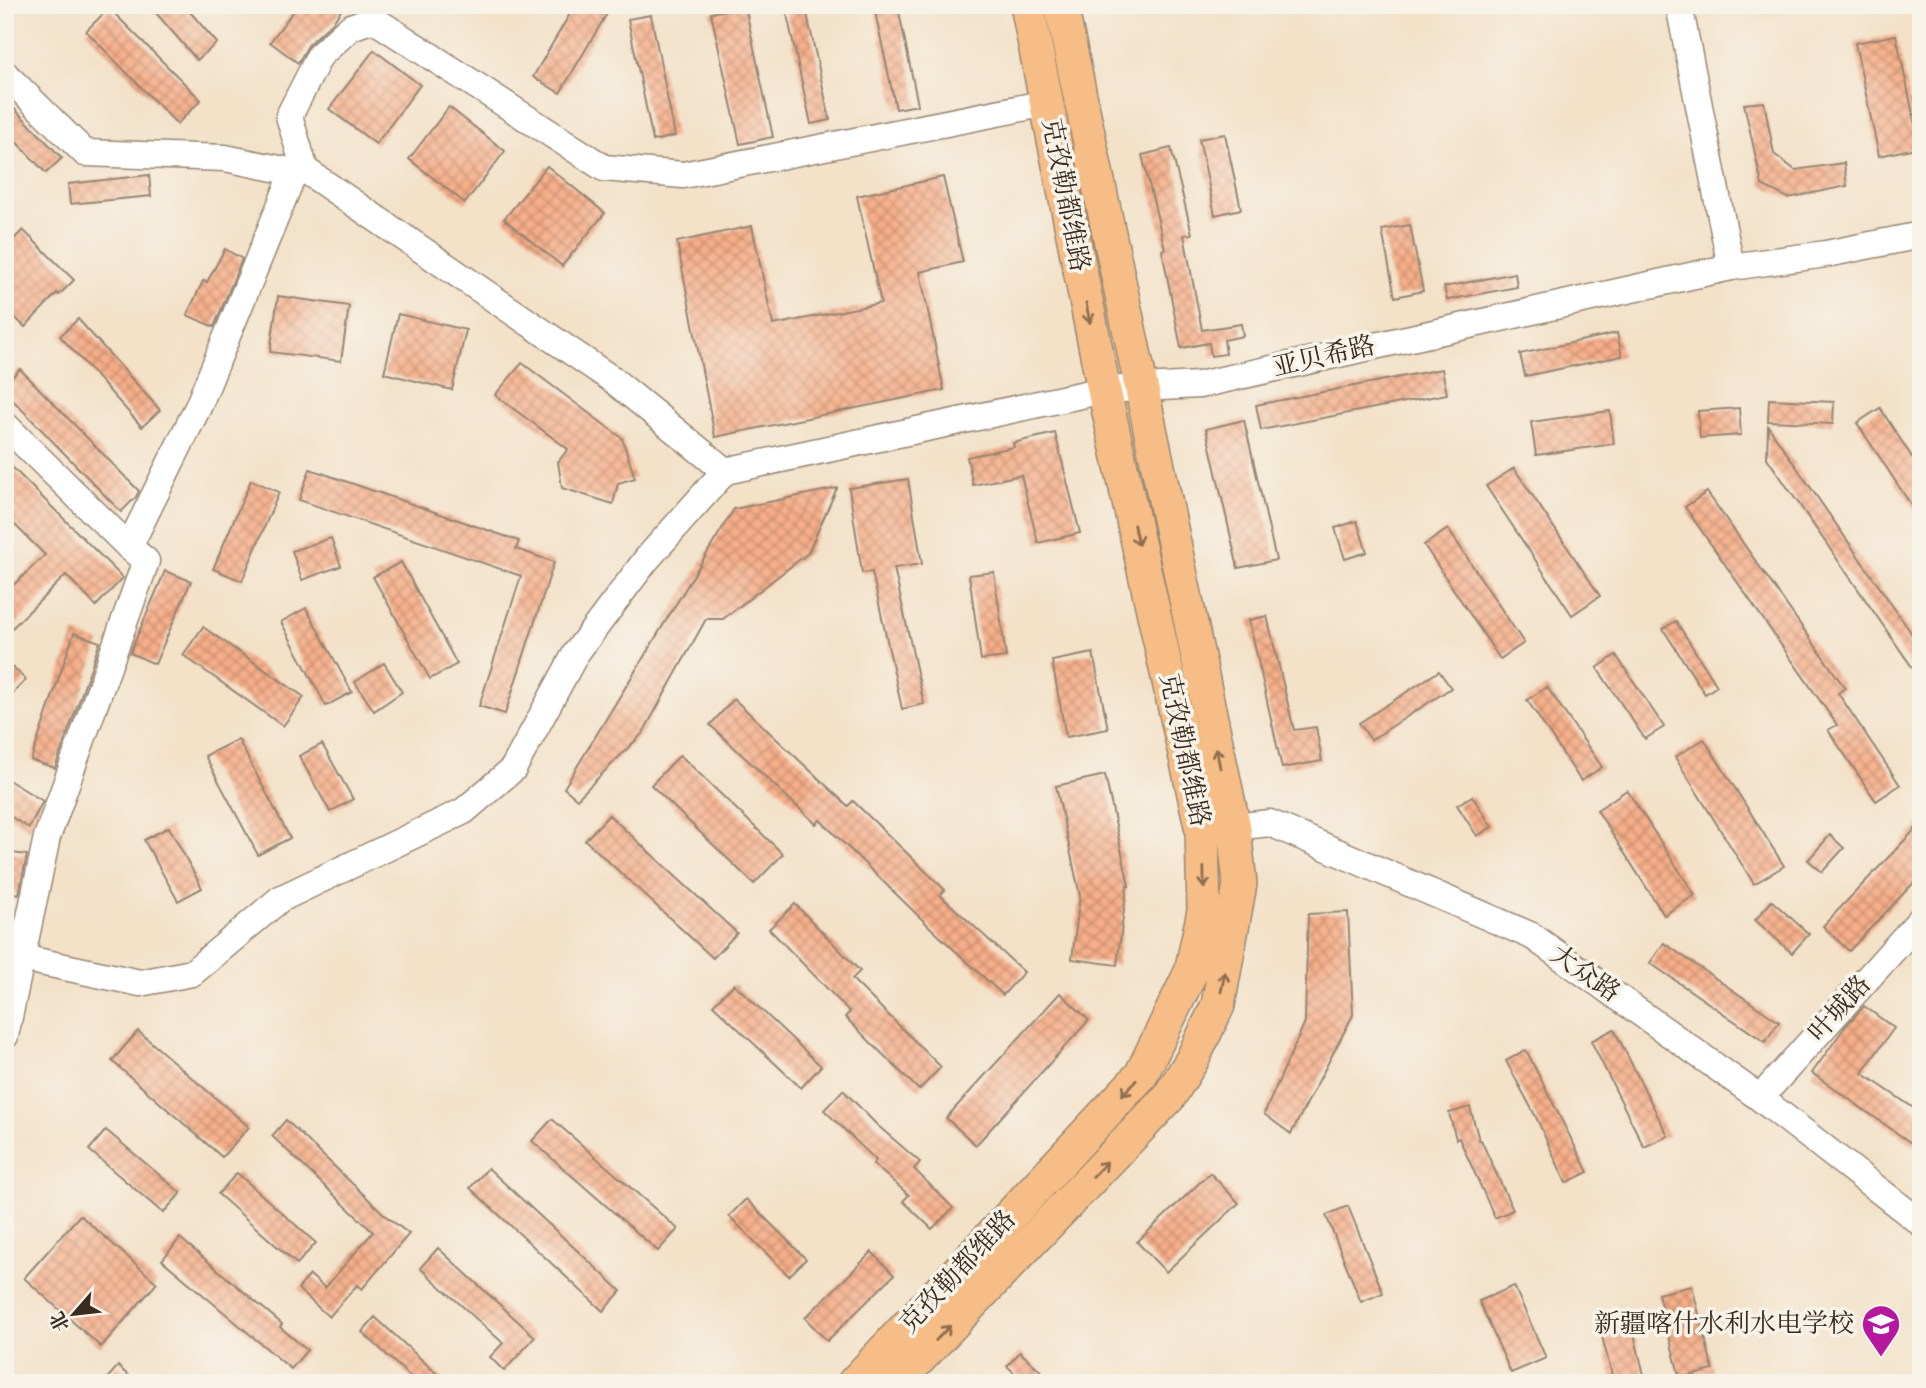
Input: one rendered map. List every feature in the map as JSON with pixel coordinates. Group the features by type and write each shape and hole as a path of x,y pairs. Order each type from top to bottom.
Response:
{"main road":[{"name":"克孜勒都维路","path":"896,1383 1169,1097 1192,1060 1218,1005 1240,884 1218,829 1104,390 1027,5"},
{"name":"克孜勒都维路","path":"855,1383 1141,1075 1191,972 1218,829 1140,390 1061,5"}],"street":[{"path":"1679,5 1731,267"},
{"path":"129,547 198,407 300,171 289,116 320,55 351,27 373,19 604,168 683,175 1047,103"},
{"path":"5,74 85,153 225,158 300,171 613,380 725,471 646,560 576,653 513,769 464,811 280,899 192,973 140,983 22,958"},
{"name":"亚贝希路","path":"725,471 1104,390 1199,385 1731,267 1826,254 1921,235"},
{"path":"5,425 146,561 47,837 5,1036"},
{"name":"大众路","path":"1218,829 1270,823 1532,936 1760,1098 1921,1223"},
{"name":"叶城路","path":"1760,1098 1921,919"}],"building":[{"path":"149,5 184,5 217,43 197,60"},
{"path":"298,5 345,5 333,22 309,44 298,63 270,42"},
{"path":"575,5 612,5 560,93 533,77"},
{"path":"785,5 805,5 830,120 811,124"},
{"path":"745,6 773,137 740,144 711,13"},
{"path":"898,7 918,105 896,109 875,12"},
{"path":"109,8 201,100 177,124 86,31"},
{"path":"651,15 675,136 653,141 628,19"},
{"path":"1896,35 1920,147 1879,156 1855,43"},
{"path":"374,50 420,85 376,144 329,109"},
{"path":"5,99 62,158 46,173 5,130"},
{"path":"1764,102 1774,154 1795,170 1844,163 1847,186 1788,198 1762,185 1744,104"},
{"path":"449,107 505,151 465,203 409,159"},
{"path":"1225,134 1241,209 1215,215 1199,139"},
{"path":"1171,148 1192,234 1184,235 1202,330 1241,324 1243,336 1224,340 1226,354 1211,356 1209,343 1181,348 1162,250 1165,249 1142,155"},
{"path":"547,166 605,213 562,266 504,219"},
{"path":"149,175 151,196 70,204 68,184"},
{"path":"943,177 963,262 920,272 944,390 715,437 677,242 752,226 773,325 881,303 857,196"},
{"path":"1410,225 1423,291 1395,297 1382,230"},
{"path":"23,230 74,280 59,295 57,293 25,327 5,308 5,248"},
{"path":"225,249 242,259 214,327 187,315 203,281 207,282"},
{"path":"1515,273 1517,287 1447,300 1444,287"},
{"path":"278,296 349,306 341,361 270,352"},
{"path":"398,314 466,330 452,390 384,373"},
{"path":"78,319 160,410 142,427 60,336"},
{"path":"1617,333 1622,356 1525,376 1520,354"},
{"path":"522,363 622,438 635,478 618,483 613,504 562,488 558,462 568,449 495,395"},
{"path":"20,369 139,491 121,512 5,392 5,384"},
{"path":"1442,369 1447,394 1261,430 1256,405"},
{"path":"1769,399 1834,402 1833,424 1768,421"},
{"path":"1739,408 1741,435 1700,438 1698,411"},
{"path":"1880,408 1921,471 1921,520 1857,423"},
{"path":"1610,411 1614,444 1536,455 1531,422"},
{"path":"1244,420 1276,560 1238,568 1206,429"},
{"path":"1768,426 1921,647 1921,680 1767,458"},
{"path":"1055,433 1080,533 1038,543 1021,475 973,485 967,457 1014,447 1013,443"},
{"path":"5,460 123,578 96,606 66,575 5,635 5,593 45,555 5,515"},
{"path":"1514,468 1600,596 1572,615 1486,486"},
{"path":"310,469 519,541 516,549 554,562 505,714 479,706 521,576 299,500"},
{"path":"908,479 922,564 894,568 924,704 902,709 872,572 862,573 849,488"},
{"path":"251,480 279,492 242,581 213,569"},
{"path":"837,488 808,553 723,619 706,619 643,733 577,799 564,788 734,509"},
{"path":"1707,492 1845,688 1838,693 1900,785 1876,801 1828,730 1837,725 1685,507"},
{"path":"1357,521 1367,552 1345,559 1335,528"},
{"path":"1448,529 1524,643 1500,659 1424,545"},
{"path":"331,538 341,566 302,580 292,551"},
{"path":"401,562 457,664 430,679 373,577"},
{"path":"165,571 191,581 155,664 130,653"},
{"path":"994,572 1006,657 981,660 969,575"},
{"path":"306,608 352,692 326,706 281,622"},
{"path":"1267,616 1294,730 1316,727 1322,761 1282,768 1249,620"},
{"path":"1676,621 1717,686 1705,694 1663,629"},
{"path":"203,627 304,697 283,726 183,655"},
{"path":"74,633 100,642 55,768 31,760"},
{"path":"1093,653 1108,729 1066,737 1052,661"},
{"path":"1616,655 1664,727 1645,739 1597,668"},
{"path":"5,659 26,680 5,701"},
{"path":"384,663 402,692 374,711 355,682"},
{"path":"1439,671 1451,688 1371,740 1359,723"},
{"path":"1547,687 1602,767 1581,781 1527,700"},
{"path":"734,699 848,806 853,801 945,890 940,895 1024,972 1003,995 820,820 816,824 710,725"},
{"path":"238,739 290,838 258,855 205,756"},
{"path":"1704,739 1784,866 1754,884 1675,757"},
{"path":"322,744 353,799 330,812 299,756"},
{"path":"680,755 783,854 754,884 651,785"},
{"path":"1105,775 1129,886 1117,965 1072,959 1080,896 1056,786"},
{"path":"5,778 43,801 29,828 5,813"},
{"path":"1627,790 1695,895 1664,915 1597,810"},
{"path":"1472,796 1492,827 1477,836 1457,805"},
{"path":"609,815 737,933 713,958 585,840"},
{"path":"1921,823 1921,875 1849,951 1823,926"},
{"path":"169,827 202,888 178,901 144,840"},
{"path":"1830,835 1844,848 1822,872 1808,860"},
{"path":"5,852 27,855 19,894 5,891"},
{"path":"1772,901 1809,934 1792,953 1755,920"},
{"path":"795,904 860,971 852,979 941,1067 919,1090 845,1017 850,1012 769,929"},
{"path":"1348,912 1353,1015 1291,1134 1264,1114 1305,1022 1308,914"},
{"path":"1664,943 1779,1022 1765,1042 1650,963"},
{"path":"734,984 821,1066 801,1088 713,1005"},
{"path":"1060,993 1089,1020 976,1145 946,1118"},
{"path":"1864,1006 1894,1028 1862,1073 1921,1113 1921,1150 1812,1073 1845,1027"},
{"path":"1614,1029 1668,1136 1644,1147 1591,1041"},
{"path":"138,1031 249,1127 222,1157 112,1061"},
{"path":"1526,1050 1588,1172 1566,1183 1536,1117 1506,1061"},
{"path":"843,1090 877,1125 920,1162 914,1169 953,1208 932,1229 903,1201 909,1195 873,1164 876,1160 824,1110"},
{"path":"1470,1107 1479,1140 1513,1210 1495,1218 1459,1138 1456,1139 1449,1113"},
{"path":"552,1119 678,1229 658,1251 532,1141"},
{"path":"286,1120 387,1217 409,1234 362,1289 357,1285 329,1317 298,1289 310,1275 325,1288 373,1232 272,1136"},
{"path":"106,1130 181,1193 163,1213 89,1150"},
{"path":"488,1168 621,1291 603,1311 470,1188"},
{"path":"237,1173 316,1243 297,1264 218,1194"},
{"path":"1210,1173 1239,1203 1166,1272 1137,1242"},
{"path":"746,1199 806,1259 789,1276 729,1216"},
{"path":"1348,1206 1383,1293 1361,1302 1326,1215"},
{"path":"80,1215 157,1283 101,1347 24,1278"},
{"path":"180,1238 282,1324 280,1327 307,1350 291,1369 162,1260"},
{"path":"438,1248 535,1337 504,1371 490,1357 503,1343 420,1268"},
{"path":"872,1252 894,1275 827,1341 805,1318"},
{"path":"1514,1286 1546,1358 1511,1373 1479,1301"},
{"path":"1692,1286 1713,1370 1680,1378 1658,1294"},
{"path":"375,1317 447,1383 417,1383 362,1332"},
{"path":"1631,1322 1646,1383 1614,1383 1600,1329"},
{"path":"1020,1352 1054,1383 1025,1383 1007,1366"},
{"path":"118,1366 136,1383 103,1383"}],"place":[{"name":"新疆喀什水利水电学校","path":"1881,1358"}]}
